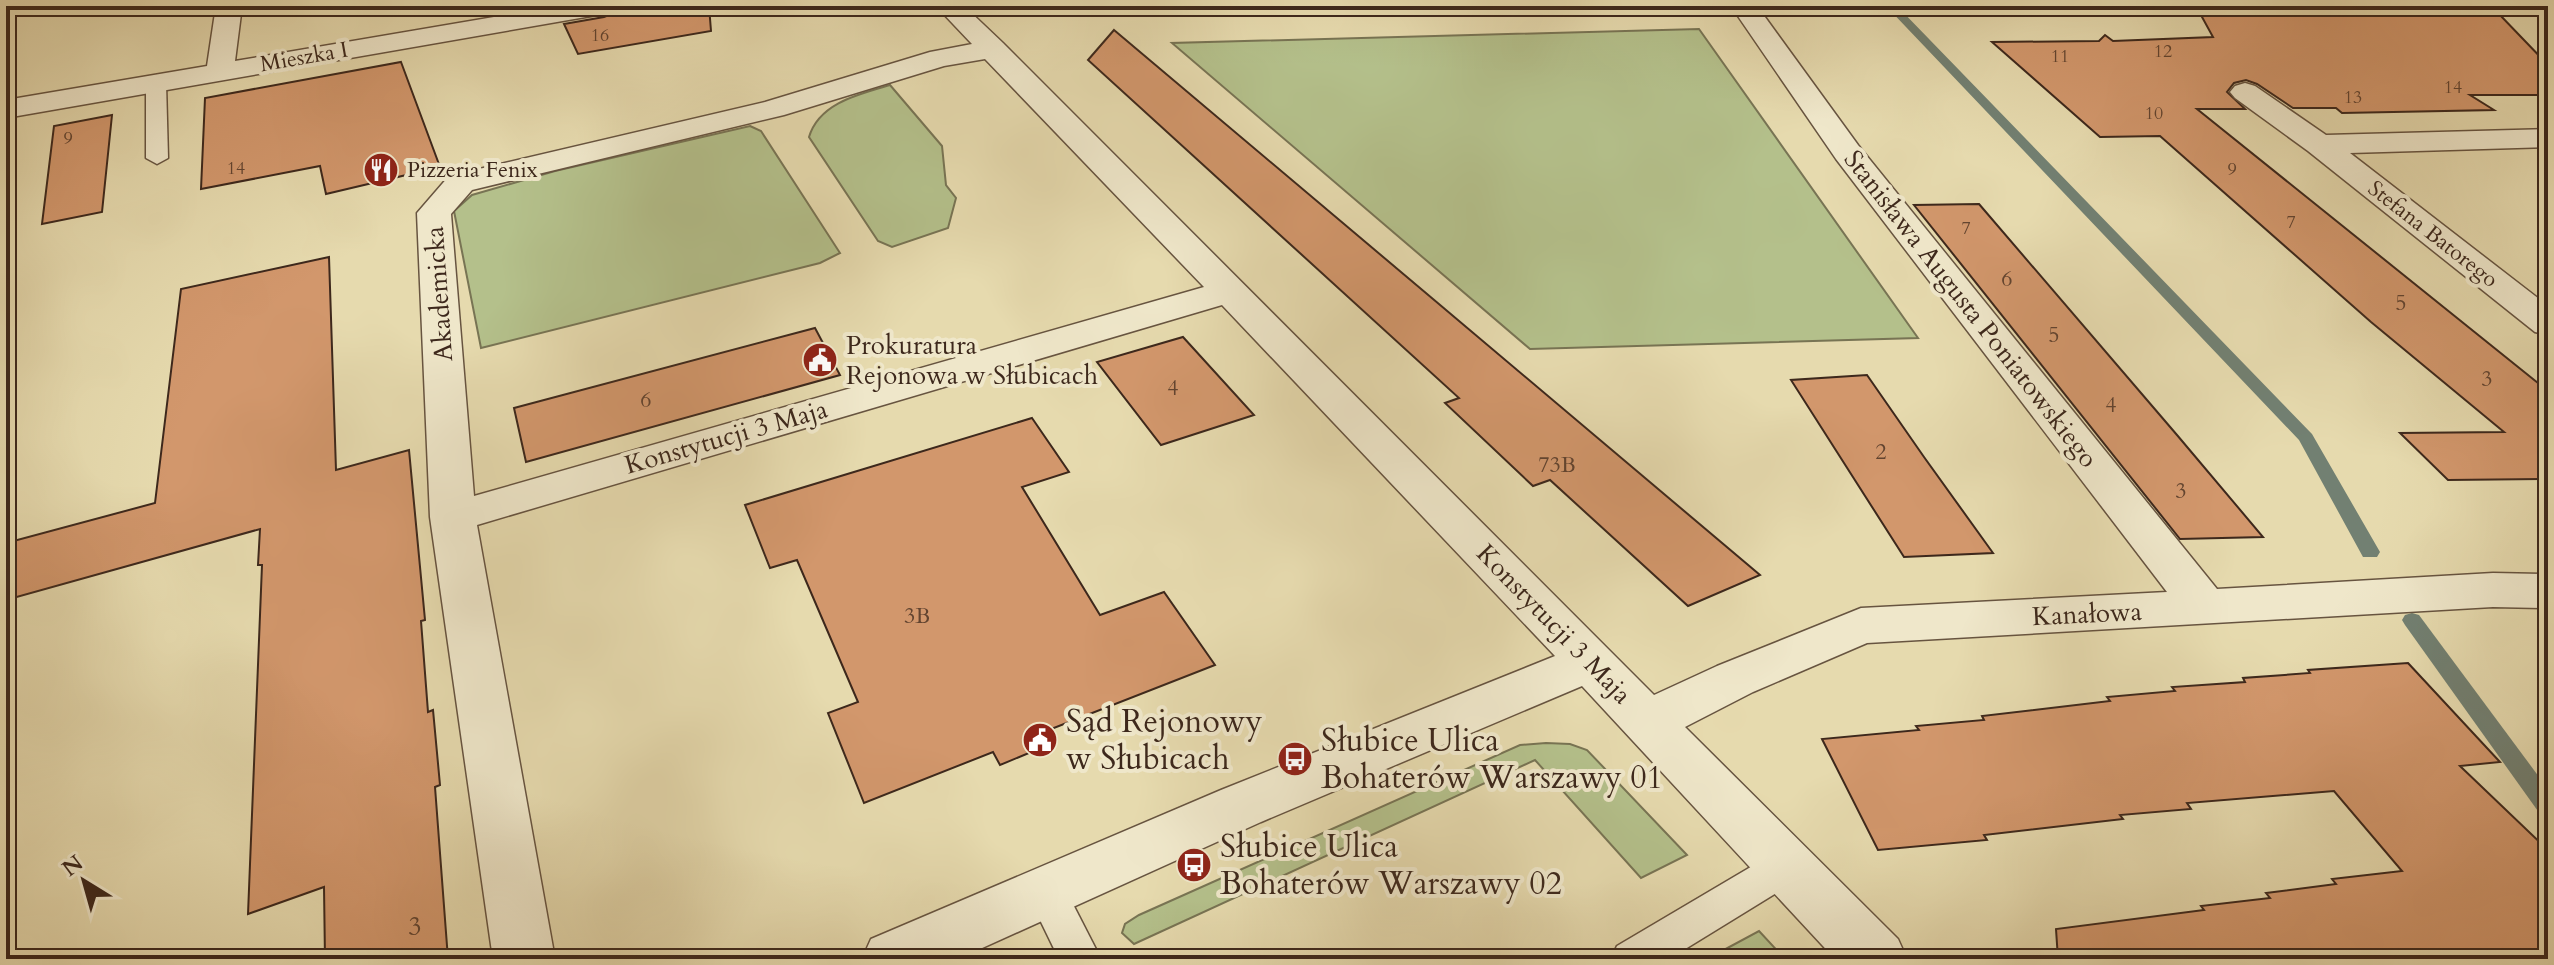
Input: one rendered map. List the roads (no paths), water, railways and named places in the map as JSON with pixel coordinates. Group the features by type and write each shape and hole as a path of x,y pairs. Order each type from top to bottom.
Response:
{"street":[{"path":"220,72 229,6"},
{"name":"Mieszka I","path":"6,109 603,6"},
{"name":"Konstytucji 3 Maja","path":"949,6 1876,959"},
{"name":"Stanisława Augusta Poniatowskiego","path":"1744,6 1847,152 2205,607"},
{"name":"Akademicka","path":"524,959 453,517 434,213 461,183 773,109 940,58 993,49"},
{"name":"Stefana Batorego","path":"2245,92 2319,144 2548,324"},
{"name":"Stefana Batorego","path":"2319,144 2548,138"},
{"name":"Konstytucji 3 Maja","path":"453,517 1229,291"},
{"name":"Kanałowa","path":"1647,722 1735,679 1861,626 2493,590 2548,591"},
{"path":"893,959 1470,709 1590,662"}],"lane":[{"path":"156,83 157,158"},
{"path":"1632,959 1785,867"},
{"path":"1046,891 1080,959"}],"waterway":[{"path":"1891,6 2306,438 2370,552"},
{"path":"2412,620 2548,807"}],"place":[{"name":"Pizzeria Fenix","path":"381,170"},
{"name":"Prokuratura Rejonowa w Słubicach","path":"820,360"},
{"name":"Sąd Rejonowy w Słubicach","path":"1040,740"},
{"name":"Słubice Ulica Bohaterów Warszawy 01","path":"1295,759"},
{"name":"Słubice Ulica Bohaterów Warszawy 02","path":"1194,865"}]}
